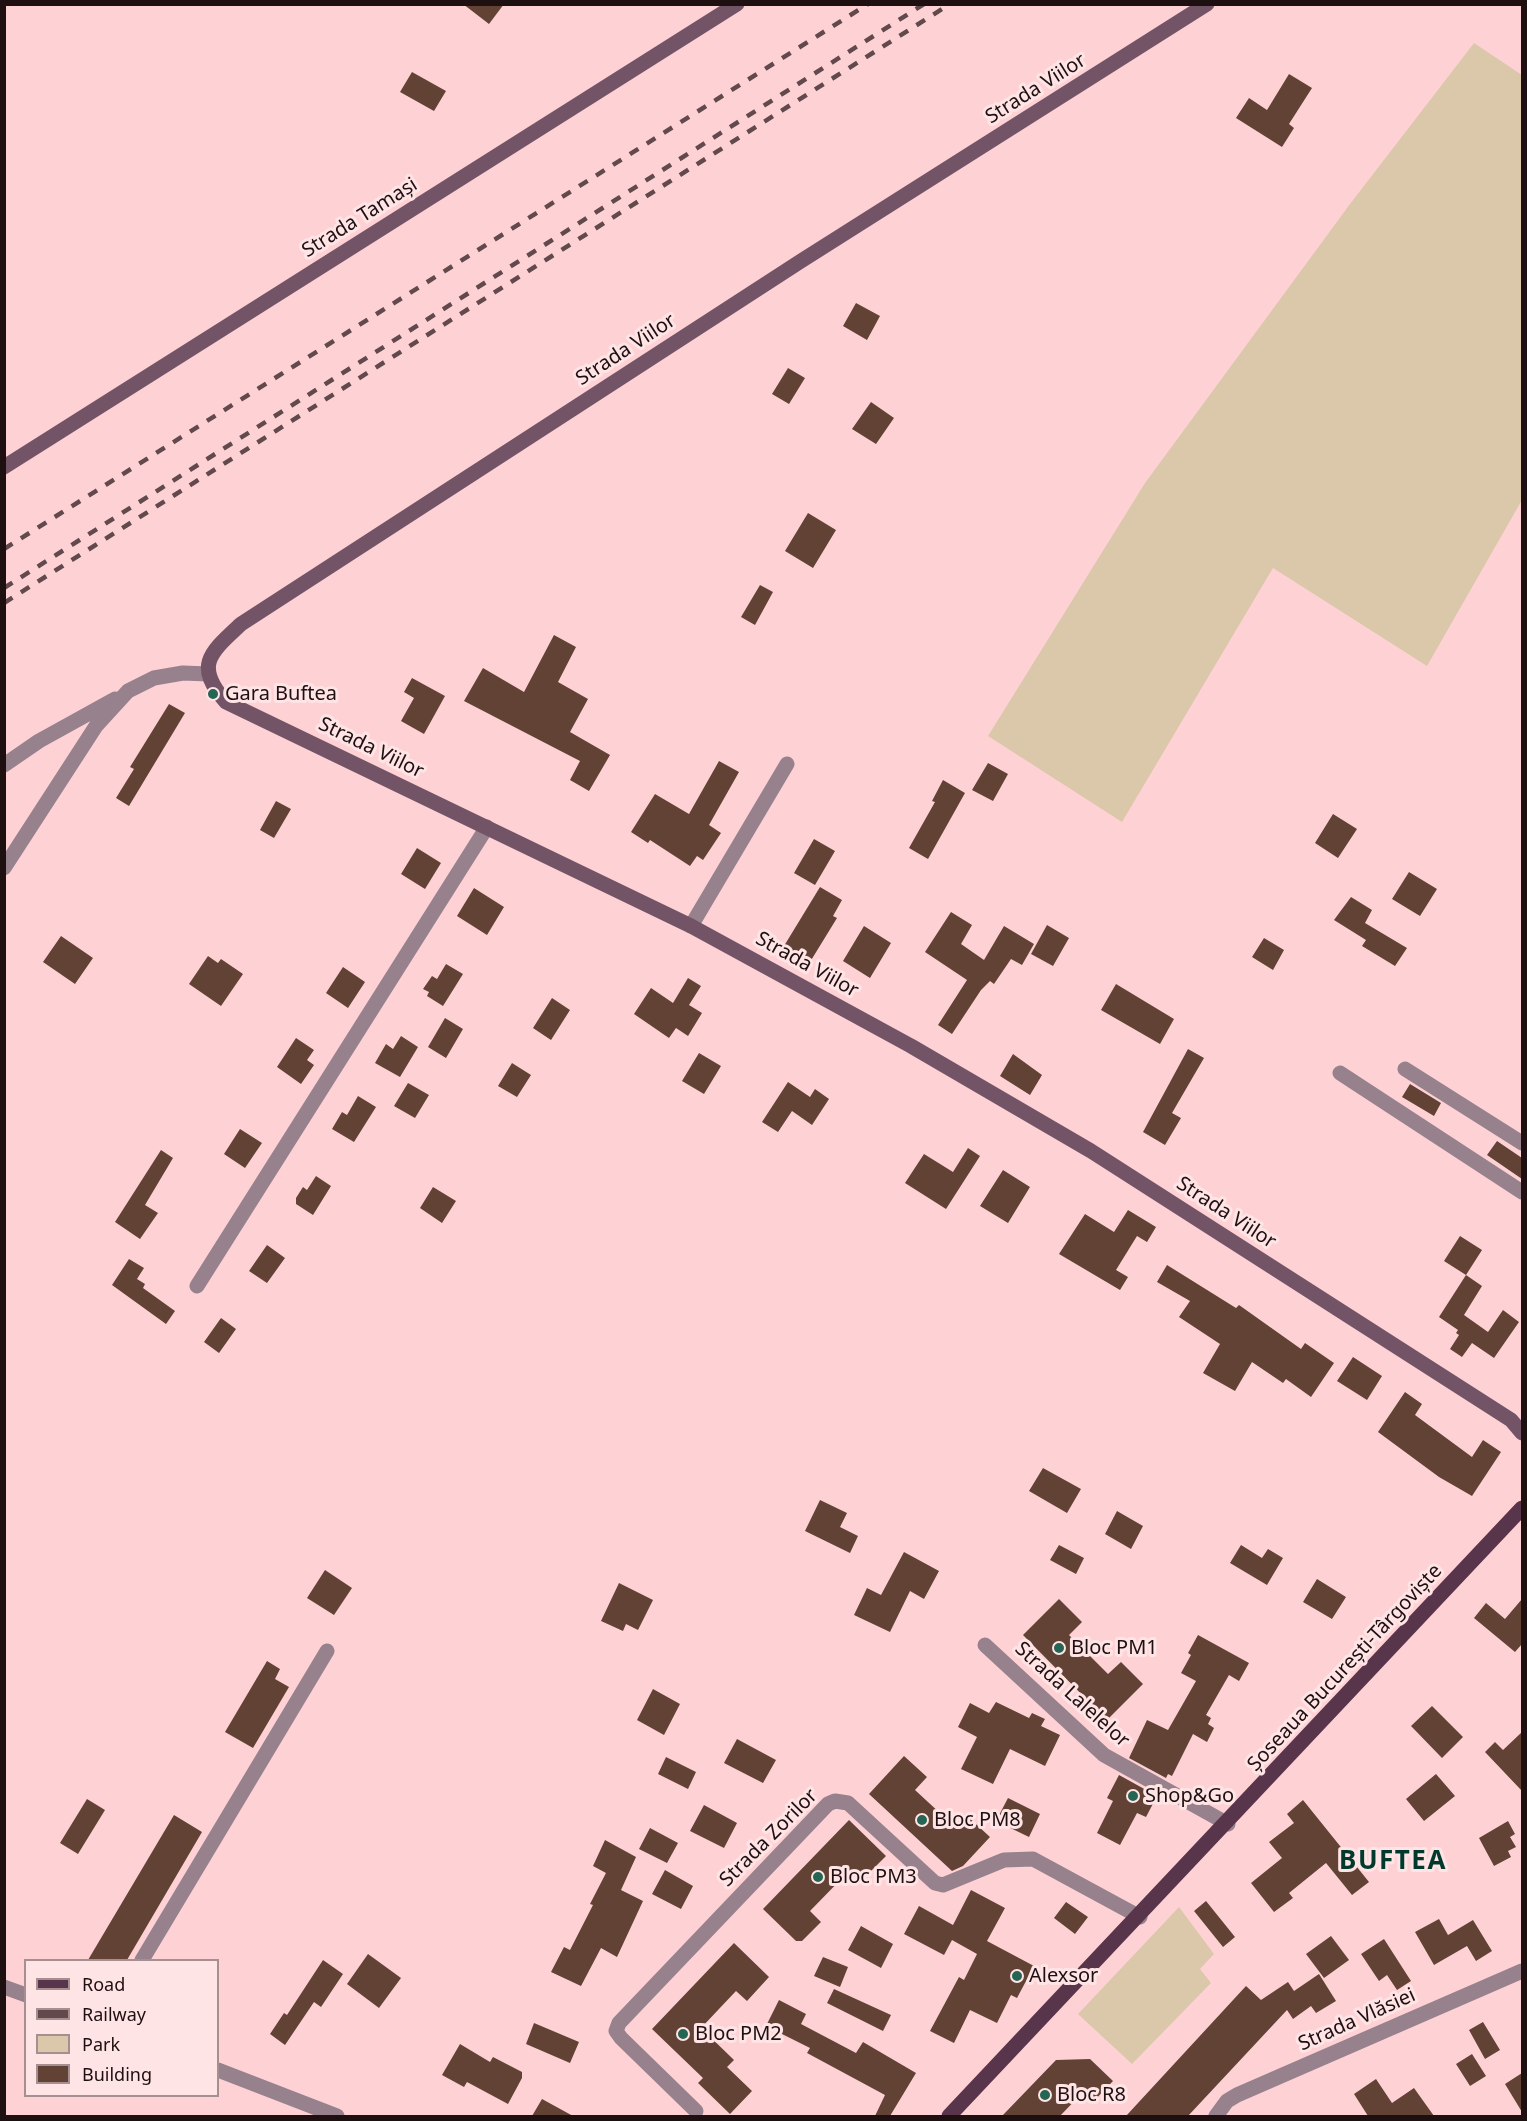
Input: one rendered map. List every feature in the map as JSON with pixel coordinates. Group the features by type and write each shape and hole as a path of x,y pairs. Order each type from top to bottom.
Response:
{"main road":[{"name":"Strada Tamași","path":"4,467 737,4"},
{"name":"Strada Viilor","path":"1207,4 801,261 258,612 216,647 208,659 208,674 212,687 226,702 691,926 911,1046 1091,1151 1517,1422 1522,1433"},
{"name":"Șoseaua București-Târgoviște","path":"949,2116 1228,1824 1522,1508"}],"street":[{"path":"4,765 39,741 154,678 183,673 208,674"},
{"path":"4,868 96,726 128,691"},
{"path":"691,926 787,764"},
{"path":"197,1286 487,827"},
{"path":"1405,1069 1522,1143"},
{"path":"1340,1073 1522,1191"},
{"name":"Strada Lalelelor","path":"985,1645 1104,1755 1228,1824"},
{"path":"143,1959 327,1651"},
{"name":"Strada Zorilor","path":"696,2111 621,2038 616,2031 619,2023 828,1804 836,1801 848,1803 935,1883 951,1884 1004,1860 1033,1859 1140,1917"},
{"name":"Strada Vlăsiei","path":"1216,2116 1227,2101 1237,2095 1522,1971"},
{"path":"4,1987 24,1994"},
{"path":"219,2070 337,2116"}],"green space":[{"path":"1474,43 1522,75 1522,500 1427,666 1273,568 1122,822 988,736 1145,483 1350,204"},
{"path":"1179,1907 1214,1954 1200,1969 1211,1983 1132,2064 1078,2014"}],"building":[{"path":"463,4 504,4 489,24"},
{"path":"412,72 446,91 434,111 400,92"},
{"path":"1289,74 1312,88 1289,124 1294,128 1282,147 1236,118 1249,98 1267,110"},
{"path":"856,303 880,316 867,340 843,326"},
{"path":"788,368 805,378 789,404 772,394"},
{"path":"871,402 894,418 876,444 852,429"},
{"path":"808,513 836,530 813,568 785,551"},
{"path":"760,585 773,592 755,625 741,617"},
{"path":"554,635 576,647 558,682 588,699 570,732 610,755 589,791 570,780 580,761 464,701 483,668 524,692"},
{"path":"412,678 445,696 424,734 401,721 414,698 404,692"},
{"path":"169,704 185,713 129,806 116,798 134,769 130,767"},
{"path":"719,761 739,772 709,825 721,833 703,860 697,856 690,866 650,840 648,843 631,832 655,794 689,814"},
{"path":"988,763 1008,774 993,801 972,790"},
{"path":"943,780 965,793 928,859 909,848 935,802 932,801"},
{"path":"276,801 291,809 274,838 260,830"},
{"path":"1333,814 1357,829 1338,858 1315,843"},
{"path":"814,839 835,851 815,885 794,873"},
{"path":"417,848 441,863 425,889 401,874"},
{"path":"1409,872 1437,889 1420,916 1392,899"},
{"path":"820,887 842,900 833,916 837,918 810,962 784,946"},
{"path":"474,888 504,907 487,935 457,916"},
{"path":"1351,897 1372,910 1365,923 1407,948 1395,966 1362,946 1366,940 1334,920"},
{"path":"951,912 972,925 961,944 984,960 1004,926 1034,944 1022,965 1011,959 994,984 990,981 981,990 952,1034 938,1025 967,980 925,952"},
{"path":"1047,925 1069,938 1053,966 1031,954"},
{"path":"864,926 891,943 870,978 843,961"},
{"path":"61,936 93,958 75,984 43,962"},
{"path":"1264,938 1284,950 1273,970 1252,957"},
{"path":"208,956 218,963 221,959 243,974 221,1006 189,984"},
{"path":"446,964 463,974 443,1006 427,996 429,992 423,989 432,976 437,979"},
{"path":"343,967 365,982 348,1008 326,993"},
{"path":"688,978 701,986 689,1005 702,1013 688,1036 676,1028 669,1038 634,1014 651,988 673,1003"},
{"path":"1116,984 1174,1019 1160,1044 1101,1010"},
{"path":"552,998 570,1010 551,1040 533,1028"},
{"path":"445,1018 463,1029 446,1058 428,1047"},
{"path":"401,1036 418,1047 400,1077 375,1063 386,1044 393,1049"},
{"path":"296,1038 314,1050 307,1060 314,1065 301,1084 277,1067"},
{"path":"1188,1049 1204,1058 1172,1113 1181,1118 1165,1145 1143,1132"},
{"path":"699,1053 721,1066 704,1094 682,1081"},
{"path":"1013,1054 1042,1075 1030,1095 1000,1076"},
{"path":"512,1063 531,1075 517,1097 498,1086"},
{"path":"788,1082 810,1097 815,1089 829,1099 812,1125 792,1111 778,1132 762,1122"},
{"path":"408,1083 429,1095 415,1118 394,1106"},
{"path":"1410,1084 1441,1103 1434,1116 1402,1097"},
{"path":"358,1096 376,1107 354,1142 332,1129 342,1112 347,1115"},
{"path":"240,1129 262,1143 245,1168 224,1154"},
{"path":"1497,1141 1522,1158 1522,1179 1487,1155"},
{"path":"968,1148 980,1156 946,1209 905,1183 924,1154 953,1172"},
{"path":"161,1150 173,1158 145,1205 158,1213 140,1239 115,1222"},
{"path":"1003,1170 1030,1187 1008,1223 980,1206"},
{"path":"316,1176 331,1186 313,1215 296,1204 296,1198 303,1187 307,1190"},
{"path":"433,1187 456,1201 442,1223 420,1208"},
{"path":"1128,1210 1156,1227 1147,1242 1137,1236 1116,1270 1128,1277 1120,1290 1059,1254 1085,1214 1114,1232"},
{"path":"1460,1236 1482,1250 1466,1275 1444,1261"},
{"path":"267,1245 285,1258 267,1283 249,1271"},
{"path":"129,1259 144,1268 137,1279 145,1284 143,1288 175,1311 166,1324 112,1285"},
{"path":"1167,1265 1236,1308 1239,1305 1301,1349 1305,1343 1334,1363 1311,1397 1286,1379 1283,1383 1252,1362 1235,1391 1203,1373 1220,1344 1179,1317 1190,1301 1157,1282"},
{"path":"1466,1275 1482,1286 1464,1315 1488,1332 1503,1310 1519,1322 1494,1358 1472,1343 1462,1357 1450,1349 1459,1335 1456,1333 1458,1330 1439,1317"},
{"path":"221,1318 236,1329 219,1353 204,1342"},
{"path":"1353,1357 1382,1376 1367,1400 1337,1381"},
{"path":"1405,1392 1422,1404 1415,1415 1472,1457 1483,1440 1501,1452 1472,1496 1439,1477 1378,1432"},
{"path":"1043,1468 1081,1489 1067,1513 1029,1491"},
{"path":"820,1500 847,1513 840,1527 858,1536 850,1553 805,1531"},
{"path":"1117,1511 1143,1526 1131,1549 1105,1534"},
{"path":"1059,1545 1084,1558 1076,1574 1050,1560"},
{"path":"1241,1545 1262,1558 1268,1549 1283,1558 1267,1585 1230,1563"},
{"path":"904,1552 939,1571 924,1599 910,1591 890,1632 854,1615 867,1588 881,1595"},
{"path":"325,1570 352,1588 334,1615 307,1598"},
{"path":"1317,1579 1346,1597 1332,1619 1303,1602"},
{"path":"619,1583 653,1600 638,1630 626,1624 623,1631 601,1621"},
{"name":"Bloc PM1","path":"1059,1599 1082,1622 1069,1635 1108,1674 1121,1662 1143,1684 1107,1720 1023,1635"},
{"path":"1522,1599 1522,1644 1515,1652 1474,1618 1486,1603 1505,1619"},
{"path":"1198,1635 1249,1663 1239,1681 1229,1675 1206,1715 1211,1718 1208,1724 1214,1728 1207,1742 1193,1734 1172,1776 1168,1774 1166,1778 1129,1758 1147,1720 1168,1730 1196,1681 1181,1673"},
{"path":"267,1661 280,1669 275,1679 289,1687 253,1748 225,1732"},
{"path":"653,1689 680,1704 664,1735 637,1720"},
{"path":"996,1702 1029,1718 1032,1713 1045,1719 1041,1726 1060,1735 1045,1766 1010,1749 993,1784 961,1769 977,1737 958,1727 970,1703 989,1713"},
{"path":"1432,1706 1463,1737 1442,1758 1411,1726"},
{"path":"1522,1732 1522,1791 1485,1752 1495,1742 1503,1750"},
{"path":"737,1739 776,1760 763,1783 724,1763"},
{"name":"Bloc PM8","path":"904,1756 927,1777 915,1790 954,1826 965,1814 990,1837 963,1866 952,1871 869,1794"},
{"path":"666,1757 696,1772 688,1789 658,1774"},
{"path":"1436,1774 1455,1796 1424,1821 1406,1799"},
{"path":"1119,1775 1157,1796 1146,1817 1137,1813 1120,1845 1097,1833 1113,1801 1107,1798"},
{"path":"1008,1798 1040,1814 1029,1837 996,1821"},
{"path":"87,1799 105,1810 78,1854 60,1843"},
{"path":"1303,1800 1369,1882 1352,1895 1326,1863 1289,1893 1293,1898 1274,1912 1251,1883 1282,1858 1269,1842 1294,1823 1287,1814"},
{"path":"704,1805 737,1823 724,1848 690,1831"},
{"path":"174,1815 202,1832 128,1959 89,1959"},
{"name":"Bloc PM3","path":"849,1820 886,1856 860,1882 849,1871 810,1911 821,1922 802,1941 796,1941 763,1909"},
{"path":"1508,1821 1515,1834 1510,1837 1516,1847 1508,1851 1511,1857 1494,1866 1479,1838"},
{"path":"650,1828 678,1843 667,1863 639,1849"},
{"path":"605,1840 636,1857 621,1890 643,1901 617,1957 601,1948 581,1986 551,1972 564,1947 570,1950 593,1905 590,1904 606,1873 593,1866"},
{"path":"665,1870 693,1886 681,1909 652,1894"},
{"path":"971,1890 1005,1908 987,1941 1034,1966 1017,1998 1011,1995 997,2023 970,2010 954,2043 930,2031 959,1977 964,1980 977,1954 952,1940 944,1955 904,1934 919,1906 953,1925"},
{"path":"1206,1901 1235,1937 1223,1947 1194,1911"},
{"path":"1066,1902 1088,1917 1075,1934 1054,1918"},
{"path":"1439,1919 1448,1935 1473,1920 1492,1951 1476,1961 1467,1946 1434,1965 1415,1932"},
{"path":"861,1926 893,1944 881,1968 848,1950"},
{"path":"1331,1936 1349,1960 1324,1978 1306,1954"},
{"path":"1384,1939 1411,1981 1397,1990 1387,1975 1379,1981 1361,1954"},
{"name":"Bloc PM2","path":"734,1943 769,1977 747,2001 736,1991 701,2028 734,2060 727,2067 752,2091 730,2114 698,2083 703,2078 652,2029"},
{"path":"368,1954 401,1978 379,2008 347,1984"},
{"path":"823,1957 848,1967 840,1987 814,1976"},
{"path":"323,1960 343,1974 321,2007 314,2002 285,2045 270,2034 284,2013 287,2015"},
{"path":"1319,1974 1336,2001 1316,2013 1311,2006 1293,2019 1287,2010 1188,2116 1126,2116 1246,1986 1261,2000 1288,1982 1294,1991"},
{"path":"834,1989 891,2015 883,2031 827,2003"},
{"path":"779,2000 806,2014 801,2024 856,2053 863,2042 916,2073 890,2116 875,2116 885,2095 807,2053 810,2048 766,2026"},
{"path":"1483,2022 1500,2050 1485,2059 1469,2030"},
{"path":"534,2023 579,2042 570,2063 526,2044"},
{"path":"460,2044 490,2062 493,2057 522,2072 522,2078 508,2104 467,2082 464,2087 442,2075"},
{"path":"1472,2054 1486,2076 1470,2086 1456,2064"},
{"name":"Bloc R8","path":"1090,2059 1113,2081 1092,2103 1082,2093 1060,2116 1002,2116 1056,2060"},
{"path":"1522,2073 1522,2112 1505,2084"},
{"path":"1376,2079 1392,2103 1414,2088 1434,2116 1368,2116 1354,2094"},
{"path":"542,2099 573,2116 532,2116"}],"railway":[{"path":"4,549 868,4"},
{"path":"4,588 924,4"},
{"path":"4,603 950,4"}],"place":[{"name":"Gara Buftea","path":"213,694"},
{"name":"Bloc PM1","path":"1059,1648"},
{"name":"Shop&Go","path":"1133,1796"},
{"name":"Bloc PM8","path":"922,1820"},
{"name":"Bloc PM3","path":"818,1877"},
{"name":"Alexsor","path":"1017,1976"},
{"name":"Bloc PM2","path":"683,2034"},
{"name":"Bloc R8","path":"1045,2095"}],"district":[{"name":"BUFTEA","path":"1393,1862"}]}
